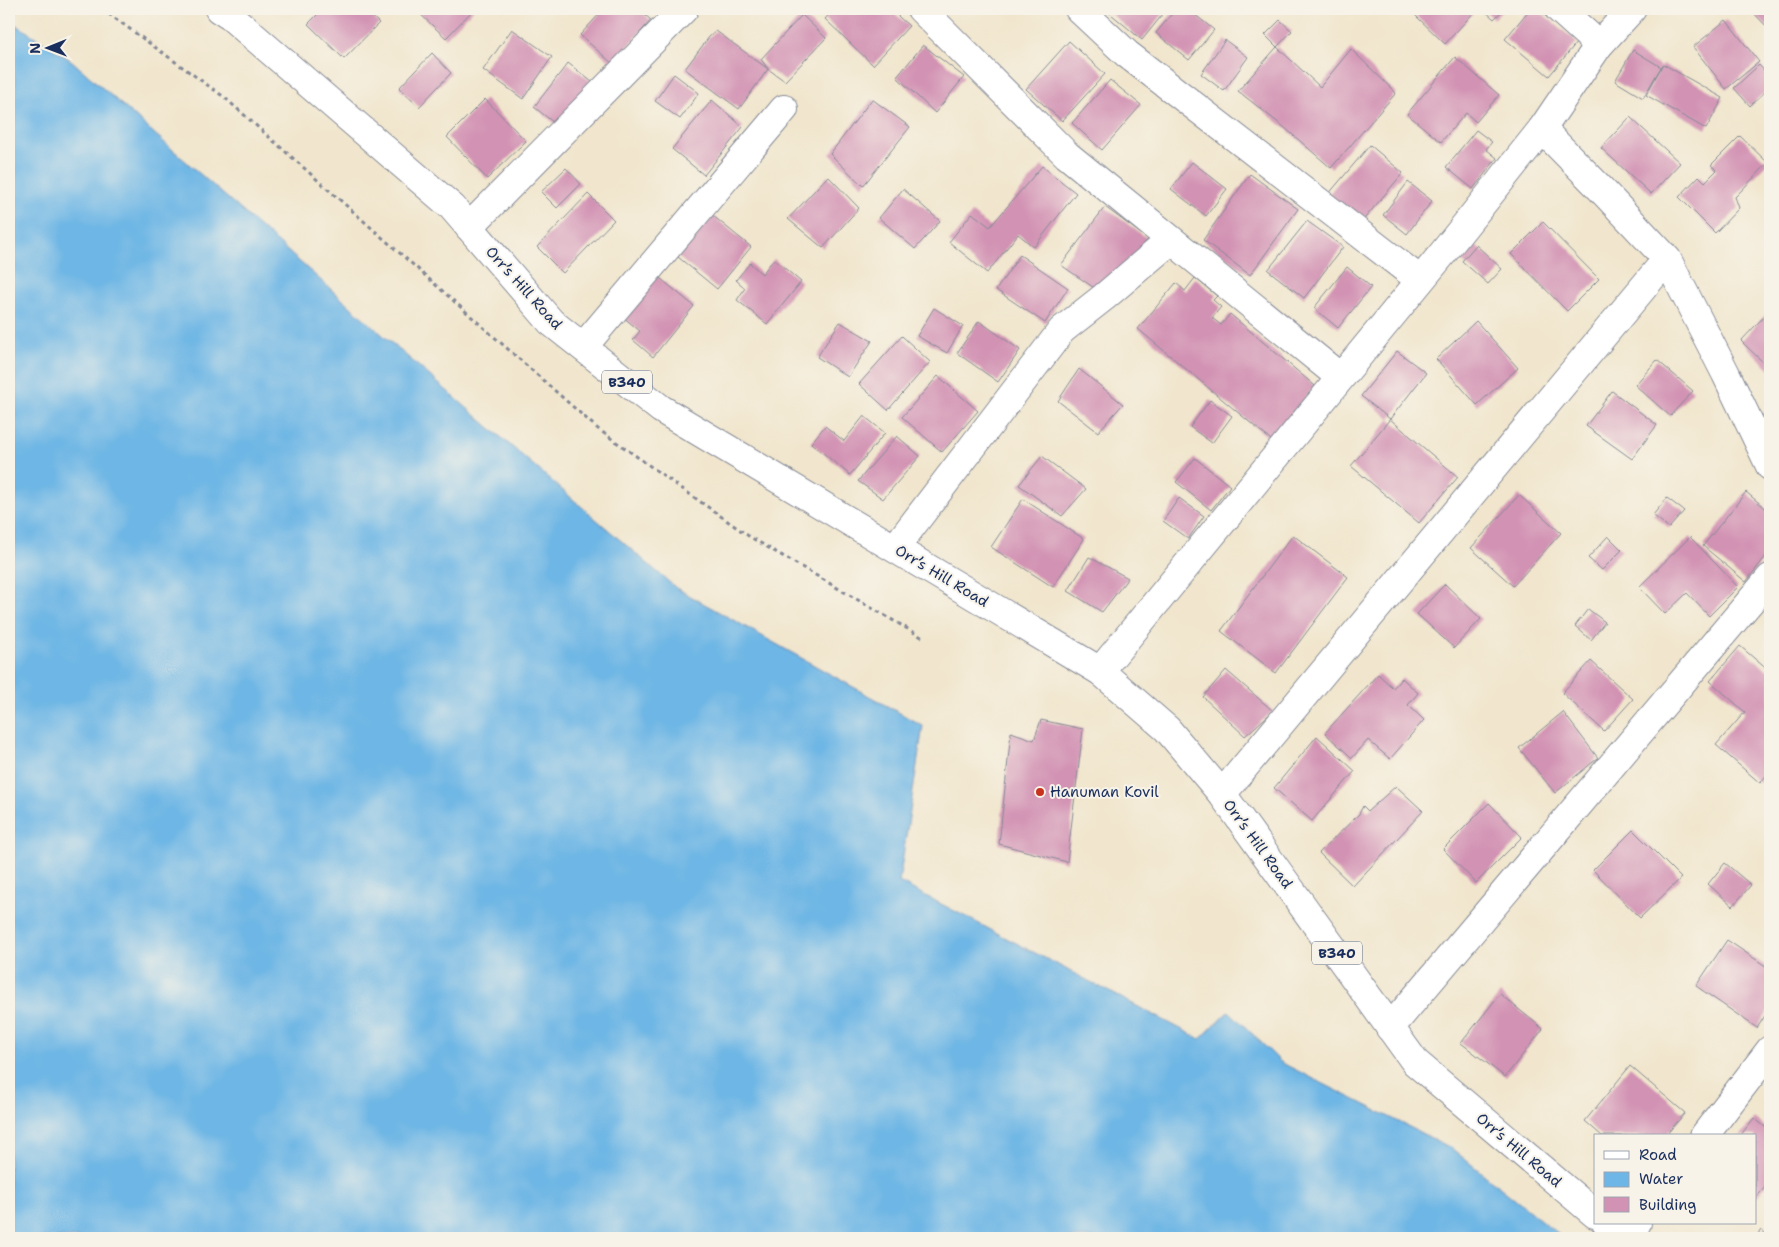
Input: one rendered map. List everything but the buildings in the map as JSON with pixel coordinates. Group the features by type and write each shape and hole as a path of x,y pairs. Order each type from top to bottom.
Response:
{"street":[{"path":"469,227 684,9"},
{"path":"922,9 1067,155 1340,377"},
{"path":"1079,9 1127,54 1420,280"},
{"path":"1559,9 1598,45"},
{"path":"1100,671 1542,129 1598,45 1632,9"},
{"name":"Orr’s Hill Road","path":"228,11 452,207 551,322 661,409 1100,671 1167,729 1222,794 1415,1062 1594,1213"},
{"path":"583,347 784,109"},
{"path":"1542,129 1598,185 1667,259 1726,374 1770,466"},
{"path":"894,548 1062,330 1171,240"},
{"path":"1222,794 1667,259"},
{"path":"1390,1028 1770,578"},
{"path":"1706,1134 1770,1050"},
{"path":"1607,1224 1625,1238 1636,1224"}],"path":[{"path":"102,9 224,97 598,429 750,537 925,639"}],"water":[{"path":"9,20 72,61 402,352 676,588 923,726 899,882 1200,1039 1229,1011 1282,1063 1451,1148 1563,1238 9,1238"}],"place":[{"name":"Hanuman Kovil","path":"1040,792"}]}
